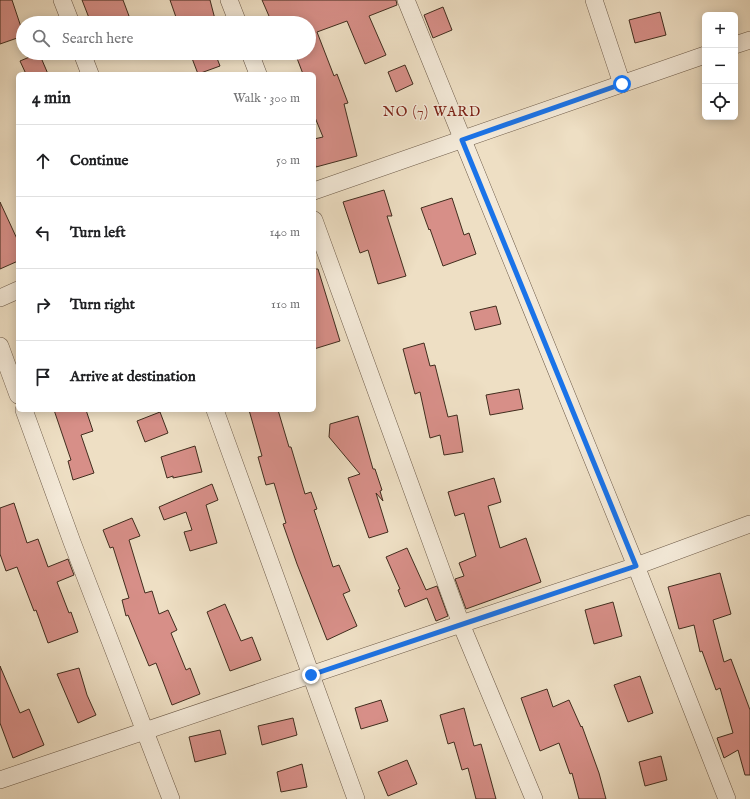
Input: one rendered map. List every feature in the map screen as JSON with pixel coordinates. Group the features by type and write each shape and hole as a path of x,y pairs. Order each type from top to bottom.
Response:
{"street":[{"path":"62,0 68,16"},
{"path":"229,0 235,16"},
{"path":"406,0 636,566 727,799"},
{"path":"594,0 622,84"},
{"path":"738,44 750,40"},
{"path":"316,190 702,56"},
{"path":"85,60 89,72"},
{"path":"253,60 257,72"},
{"path":"316,225 461,624 534,799"},
{"path":"0,298 16,291"},
{"path":"0,346 16,390"},
{"path":"25,412 144,731 171,799"},
{"path":"216,412 356,799"},
{"path":"0,780 636,566 750,524"}],"building":[{"path":"0,0 12,0 17,16 16,16 16,38 0,44"},
{"path":"82,0 123,0 129,16 88,16"},
{"path":"170,0 210,0 214,16 176,16"},
{"path":"262,0 396,0 397,5 369,16 386,55 365,64 347,21 317,32 334,76 337,74 348,103 344,104 357,156 316,167 316,139 323,137 316,120 316,72 302,72 298,60 316,60 316,16 269,16"},
{"path":"443,7 452,30 433,38 424,15"},
{"path":"660,12 666,35 635,43 629,20"},
{"path":"42,60 47,72 25,72 20,61"},
{"path":"193,60 218,60 220,66 204,72 197,72"},
{"path":"405,65 413,84 396,92 388,72"},
{"path":"384,190 392,216 387,216 406,276 378,284 368,250 360,253 343,202"},
{"path":"452,198 464,235 469,233 476,254 443,266 421,208"},
{"path":"0,202 16,237 16,262 0,269"},
{"path":"316,269 318,269 340,341 316,348"},
{"path":"496,306 501,324 475,330 470,312"},
{"path":"424,343 430,366 435,365 448,417 457,415 463,452 444,455 440,435 430,438 420,392 415,394 403,349"},
{"path":"519,389 523,409 490,415 486,395"},
{"path":"55,412 87,412 93,431 81,435 94,473 73,480 68,461 71,460"},
{"path":"160,412 168,433 145,442 137,421"},
{"path":"250,412 279,412 305,494 311,492 317,509 314,510 333,567 339,565 350,591 343,594 357,626 327,640 283,524 286,523 274,483 266,485 258,457 262,456"},
{"path":"358,416 373,469 375,469 382,490 380,491 383,501 376,493 388,532 369,538 348,478 360,474 329,437 330,424"},
{"path":"195,446 202,472 167,478 161,457"},
{"path":"494,478 501,502 488,506 500,548 526,538 541,582 466,609 455,579 464,576 459,563 476,556 464,513 455,516 448,492"},
{"path":"212,484 218,500 206,505 217,543 190,551 184,532 192,530 186,512 164,520 159,507"},
{"path":"14,503 27,543 38,539 48,567 68,559 74,575 57,582 69,613 71,612 78,632 48,643 36,610 34,611 17,567 6,571 0,554 0,508"},
{"path":"132,518 140,536 129,540 145,593 152,591 159,614 168,610 177,630 171,633 186,670 190,668 200,694 172,705 156,663 149,666 128,615 126,616 122,600 129,598 113,547 110,548 103,530"},
{"path":"407,548 426,590 437,586 448,616 436,621 427,598 405,607 398,590 400,589 386,557"},
{"path":"720,573 731,614 713,620 724,662 731,659 750,710 750,775 745,775 738,750 724,758 717,738 733,733 720,688 716,690 702,651 700,652 694,625 679,629 668,587"},
{"path":"613,602 622,636 594,644 585,610"},
{"path":"225,604 241,641 252,637 261,660 230,671 207,612"},
{"path":"0,666 20,713 29,709 44,745 13,758 0,723"},
{"path":"79,668 87,695 96,715 78,723 57,674"},
{"path":"640,676 653,713 628,722 614,685"},
{"path":"547,689 553,707 569,700 581,727 582,726 599,773 606,799 579,799 572,773 570,774 559,743 540,751 521,698"},
{"path":"381,700 388,721 361,729 355,708"},
{"path":"464,708 474,746 481,744 496,799 476,799 468,768 462,770 454,742 448,744 440,715"},
{"path":"293,718 297,735 262,745 258,726"},
{"path":"220,730 226,754 195,762 189,737"},
{"path":"661,756 667,780 645,786 639,762"},
{"path":"407,760 417,784 388,796 378,772"},
{"path":"302,764 307,787 281,792 277,772"}],"district":[{"name":"NO (7) WARD","path":"432,111"}],"route":[{"path":"311,675 636,566 462,140 622,84"}]}
